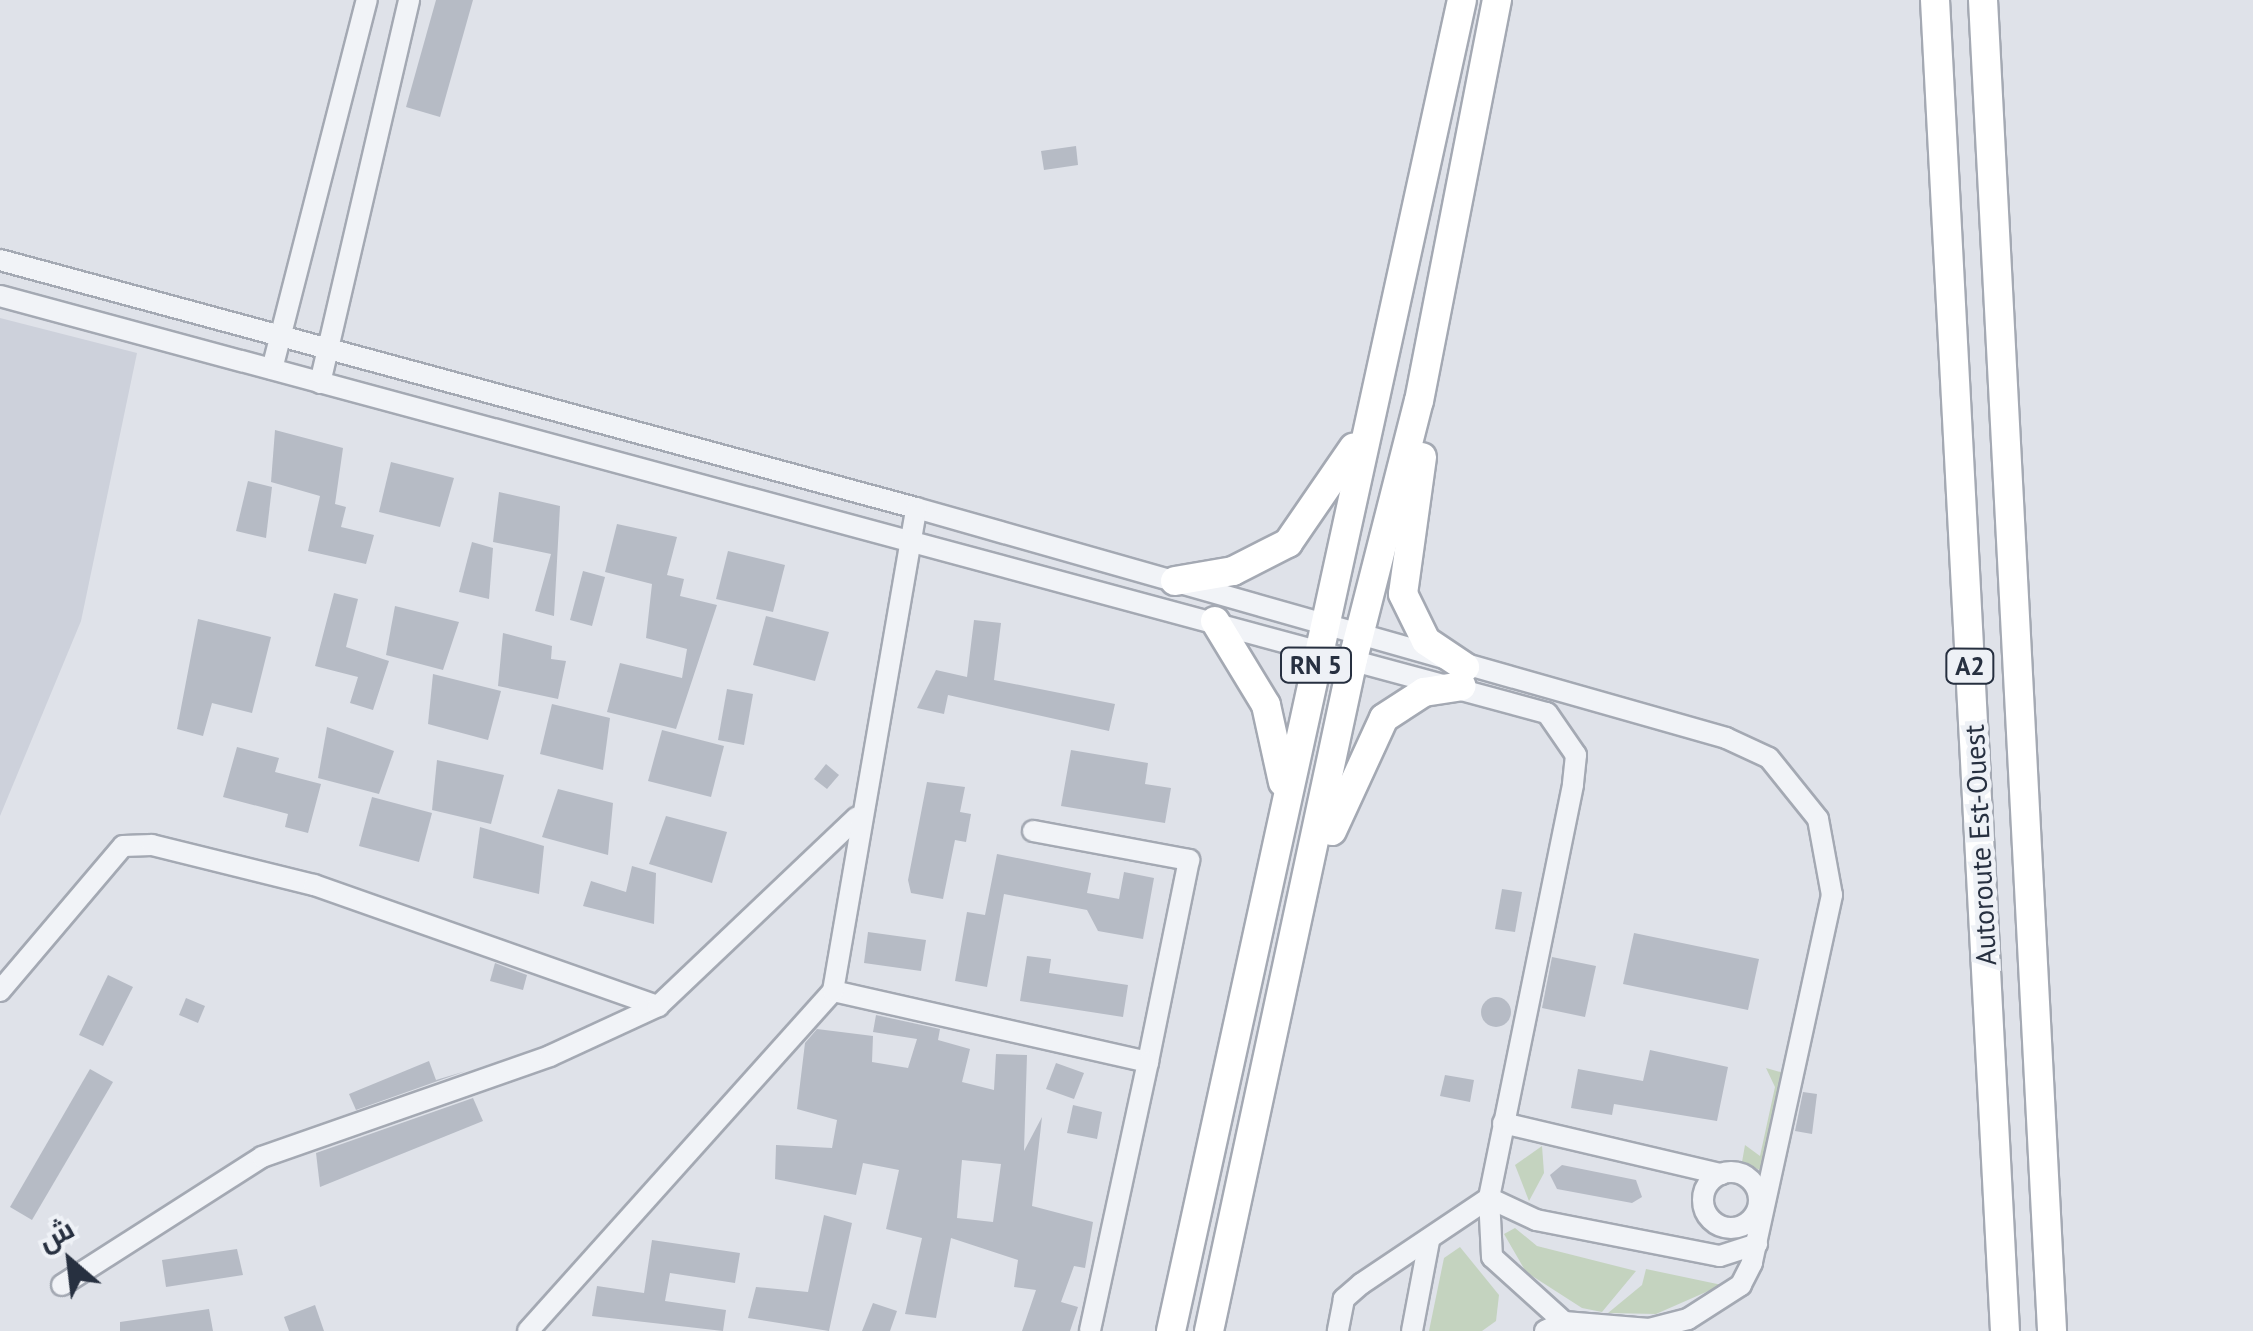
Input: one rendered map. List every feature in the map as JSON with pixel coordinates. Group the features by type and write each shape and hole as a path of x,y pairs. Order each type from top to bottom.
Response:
{"highway":[{"name":"RN 5","path":"1171,1331 1462,0"},
{"name":"RN 5","path":"1209,1331 1356,647 1418,400 1497,0"},
{"name":"Autoroute Est-Ouest","path":"1935,0 2005,1331"},
{"name":"Autoroute Est-Ouest","path":"1984,0 2052,1331"},
{"path":"1305,892 1374,730 1409,698 1464,676 1426,640 1402,594 1422,452 1418,400"},
{"path":"1175,581 1232,572 1288,543 1317,513 1367,424"},
{"path":"1215,621 1266,705 1284,803"}],"street":[{"path":"272,369 367,0"},
{"path":"320,382 409,0"},
{"path":"0,260 1175,581 1323,638 1726,738 1802,787 1832,856 1832,896 1742,1285 1688,1319 1649,1329 1554,1326 1492,1257 1489,1198 1576,755 1548,713 1464,676"},
{"path":"0,296 913,543 1215,621 1323,638"},
{"path":"528,1331 834,990 857,817 913,543 916,508"},
{"path":"62,1286 262,1156 550,1056 658,1006 857,817"},
{"path":"1032,831 1189,860 1090,1331"},
{"path":"0,991 123,846 152,846 314,885 658,1006"},
{"path":"834,990 1148,1062"},
{"path":"1504,1123 1721,1174 1740,1173 1764,1190"},
{"path":"1721,1174 1704,1194 1710,1218 1755,1233"},
{"path":"1489,1198 1536,1220 1720,1256 1755,1233"},
{"path":"1338,1331 1344,1300 1489,1198"},
{"path":"1412,1331 1428,1241"}],"shaded area":[{"path":"0,318 137,353 81,621 0,816"}],"green space":[{"path":"1766,1068 1784,1073 1762,1171 1742,1162 1745,1145 1760,1156 1775,1087"},
{"path":"1542,1146 1544,1173 1529,1201 1515,1165"},
{"path":"1515,1228 1537,1246 1636,1271 1602,1312 1582,1308 1526,1272 1504,1234"},
{"path":"1460,1247 1499,1295 1496,1321 1482,1331 1429,1331 1444,1258"},
{"path":"1646,1269 1722,1285 1656,1314 1608,1313 1642,1285"}],"building":[{"path":"436,0 473,0 440,117 406,107"},
{"path":"1076,146 1078,165 1044,170 1041,151"},
{"path":"275,430 343,448 335,504 346,507 341,527 374,535 366,564 308,551 320,496 271,482"},
{"path":"391,462 454,478 440,527 379,512"},
{"path":"248,481 272,487 266,538 236,531"},
{"path":"499,492 560,506 554,616 535,611 551,554 493,542"},
{"path":"617,524 677,537 667,575 684,579 680,596 717,605 676,729 607,712 620,663 682,678 687,649 646,638 652,584 605,572"},
{"path":"472,542 493,548 489,599 459,592"},
{"path":"728,551 785,565 773,612 716,599"},
{"path":"583,571 605,577 592,626 570,620"},
{"path":"334,593 358,599 346,647 389,661 373,710 350,703 358,677 315,666"},
{"path":"395,606 459,622 443,670 386,655"},
{"path":"766,616 829,632 815,681 753,665"},
{"path":"198,619 271,637 252,713 212,703 203,736 177,729"},
{"path":"974,620 1001,623 994,680 1115,704 1109,731 948,695 944,714 917,708 936,670 967,677"},
{"path":"503,633 552,646 551,659 566,661 558,699 498,686"},
{"path":"433,674 501,691 488,740 428,724"},
{"path":"727,689 753,694 744,745 718,740"},
{"path":"552,704 610,718 603,770 540,754"},
{"path":"327,727 394,751 379,794 318,778"},
{"path":"662,730 724,746 711,797 648,781"},
{"path":"237,747 279,758 275,772 321,784 308,833 285,827 288,814 223,797"},
{"path":"1071,750 1148,763 1145,784 1171,788 1165,823 1061,806"},
{"path":"437,760 504,775 491,824 432,810"},
{"path":"826,764 839,775 827,789 814,779"},
{"path":"927,782 965,787 960,812 971,814 966,842 955,840 943,899 911,893 908,880"},
{"path":"558,789 613,803 608,855 542,837"},
{"path":"372,797 432,813 419,862 359,846"},
{"path":"666,816 727,832 712,883 649,864"},
{"path":"480,827 544,846 539,894 473,878"},
{"path":"997,854 1091,873 1087,893 1119,899 1124,872 1154,878 1143,939 1098,931 1087,910 1004,894 987,987 955,981 967,912 985,915"},
{"path":"632,866 656,873 654,924 583,906 591,881 626,892"},
{"path":"1502,889 1522,892 1515,932 1495,929"},
{"path":"868,932 926,940 921,971 864,963"},
{"path":"1634,933 1759,959 1748,1010 1623,984"},
{"path":"1027,956 1051,959 1049,973 1128,985 1123,1017 1020,1001"},
{"path":"1552,957 1596,966 1585,1017 1542,1008"},
{"path":"495,963 527,975 523,990 490,981"},
{"path":"108,975 133,987 103,1046 79,1035"},
{"path":"1496,997 1507,1001 1511,1012 1507,1023 1496,1027 1485,1023 1481,1012 1485,1001"},
{"path":"186,998 205,1006 198,1023 179,1015"},
{"path":"876,1015 940,1029 938,1040 970,1049 962,1082 994,1090 996,1054 1027,1055 1024,1151 1042,1117 1032,1206 1093,1222 1085,1268 1074,1266 1061,1302 1078,1307 1070,1331 1022,1331 1036,1290 1014,1287 1018,1260 951,1238 936,1318 905,1314 922,1238 886,1229 899,1170 863,1163 856,1195 775,1179 776,1145 832,1148 837,1120 797,1109 805,1043 817,1029 873,1036 872,1062 908,1068 917,1039 873,1032","holes":["962,1160 1001,1164 993,1222 957,1218"]},
{"path":"1650,1050 1728,1067 1717,1121 1614,1104 1612,1115 1571,1108 1578,1069 1643,1081"},
{"path":"429,1061 436,1080 466,1071 356,1110 349,1094"},
{"path":"1056,1063 1084,1073 1074,1099 1046,1089"},
{"path":"90,1069 113,1082 32,1220 10,1207"},
{"path":"1445,1075 1474,1080 1470,1102 1440,1096"},
{"path":"1803,1092 1817,1094 1812,1134 1795,1131"},
{"path":"473,1098 483,1121 320,1187 316,1153"},
{"path":"1073,1105 1102,1112 1097,1139 1067,1133"},
{"path":"1562,1165 1636,1180 1642,1197 1632,1203 1557,1189 1550,1175"},
{"path":"824,1215 852,1223 829,1331 748,1318 756,1287 808,1292"},
{"path":"652,1240 740,1253 735,1283 670,1273 665,1301 726,1310 723,1331 592,1316 597,1286 644,1293"},
{"path":"237,1249 243,1275 166,1287 162,1260"},
{"path":"873,1303 897,1311 890,1331 862,1331"},
{"path":"315,1305 324,1331 289,1331 284,1317"},
{"path":"209,1309 213,1331 120,1331 120,1322"}]}
